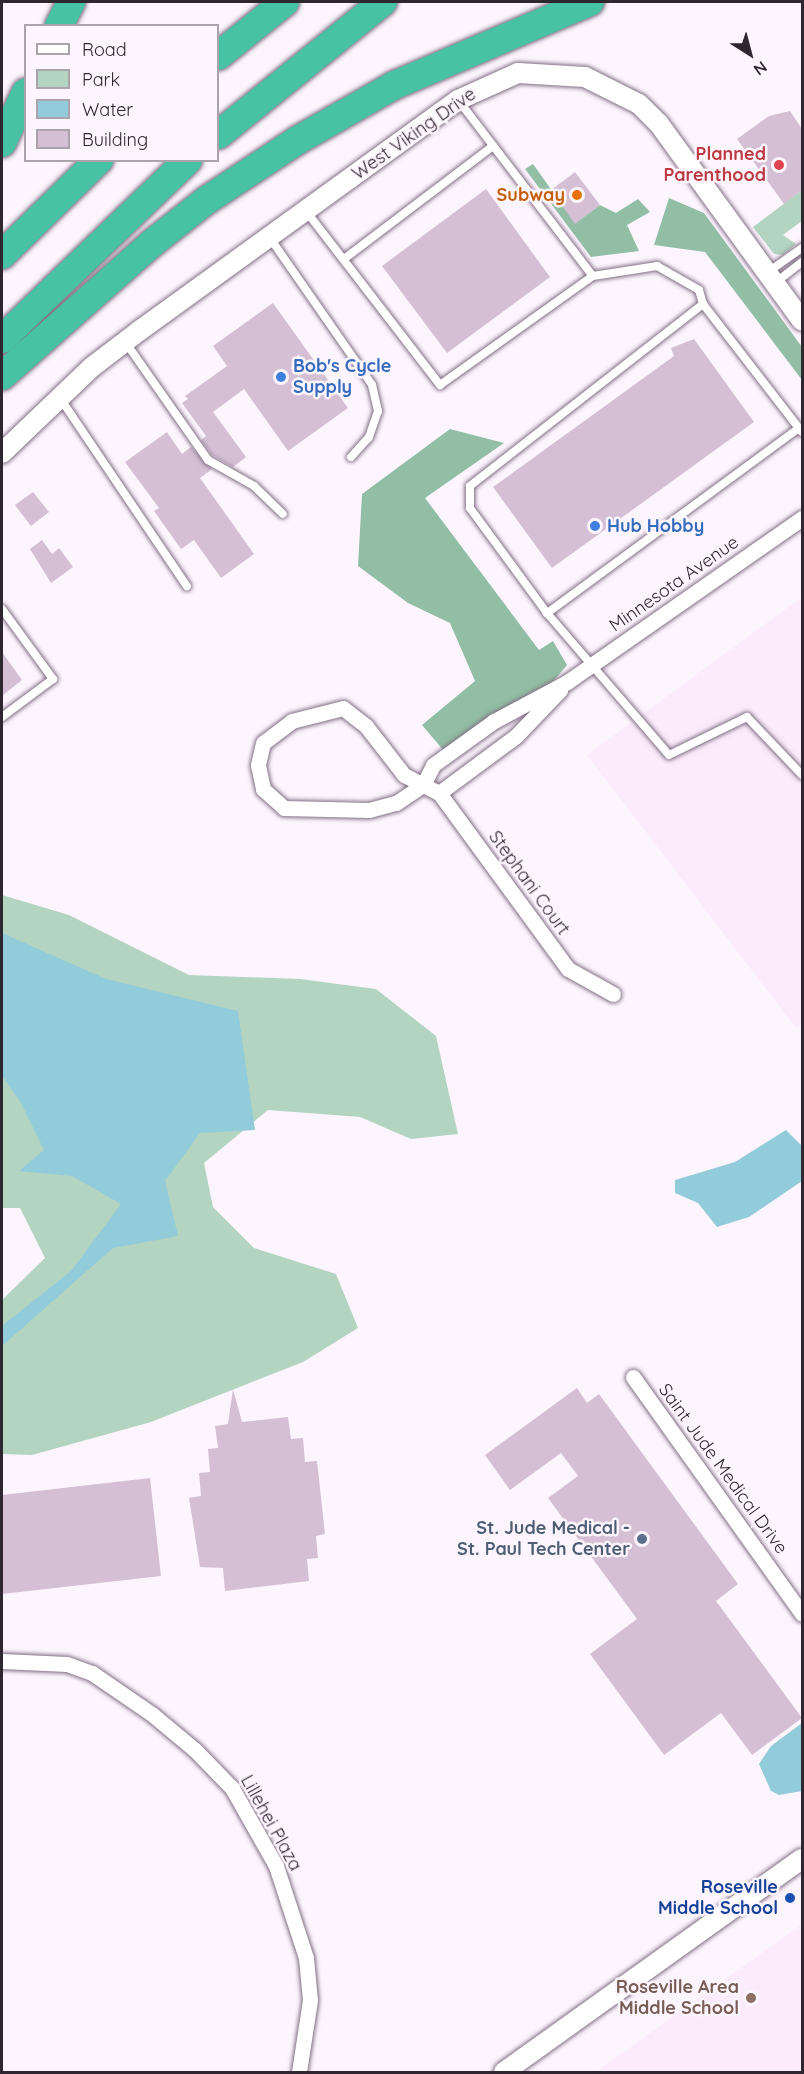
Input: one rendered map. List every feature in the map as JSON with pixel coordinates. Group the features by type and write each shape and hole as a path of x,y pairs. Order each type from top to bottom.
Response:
{"highway":[{"path":"60,24 71,2"},
{"path":"219,55 285,2"},
{"path":"219,134 383,2"},
{"path":"2,375 151,244 289,146 396,85 590,2"},
{"path":"564,14 602,2"},
{"path":"2,143 24,96"},
{"path":"2,255 97,162"},
{"path":"2,339 138,204 186,162"}],"street":[{"name":"West Viking Drive","path":"2,453 60,396 125,342 458,100 518,73 585,77 614,89 639,104 659,124 802,321"},
{"name":"Minnesota Avenue","path":"423,785 433,765 495,721 567,682 802,518"},
{"name":"Minnesota Avenue","path":"439,793 516,736 567,682"},
{"name":"Stephani Court","path":"423,785 396,803 369,810 284,808 263,789 258,765 263,743 292,721 343,708 366,726 404,775 439,793 568,969 613,994"},
{"name":"Saint Jude Medical Drive","path":"633,1377 802,1614"},
{"name":"Lillehei Plaza","path":"2,1661 67,1664 92,1673 153,1715 232,1788 276,1866 302,1940 309,2000 299,2073"},
{"path":"504,2073 802,1859"}],"lane":[{"path":"458,100 593,276"},
{"path":"344,259 493,146"},
{"path":"305,210 440,385 593,276 657,266 699,290 703,304 801,430 548,613"},
{"path":"269,236 372,385 378,411 369,437 351,457"},
{"path":"772,277 802,248"},
{"path":"772,277 802,262"},
{"path":"703,304 470,486 470,508 548,613 594,663 669,755 747,717 802,776"},
{"path":"125,342 208,460 254,486 283,514"},
{"path":"60,396 187,586"},
{"path":"2,609 52,679 2,717"}],"shaded area":[{"path":"802,597 802,1024 796,1028 587,755"},
{"name":"Roseville Area Middle School","path":"802,1924 802,2072 596,2072"}],"green space":[{"path":"533,164 575,223 600,205 616,213 638,199 650,212 627,225 639,251 591,257 525,169"},
{"path":"802,190 802,221 783,235 796,244 783,255 774,254 753,227"},
{"path":"669,198 704,213 802,347 802,380 705,252 654,245"},
{"path":"450,429 504,443 425,498 539,650 553,641 567,665 551,684 444,751 422,725 475,681 450,623 408,603 358,566 362,494"},
{"path":"2,895 69,915 189,975 300,979 376,989 436,1036 458,1134 411,1139 360,1117 268,1110 204,1163 213,1207 254,1248 336,1274 358,1328 303,1362 151,1422 32,1455 2,1454 2,1300 45,1258 20,1208 2,1208"}],"water":[{"path":"2,933 106,979 238,1011 255,1130 200,1133 165,1181 178,1236 113,1248 2,1346 2,1326 71,1271 121,1204 72,1176 19,1171 44,1150 20,1101 2,1076"},
{"path":"786,1130 802,1146 802,1181 749,1217 717,1227 698,1203 675,1193 675,1180 735,1162"},
{"path":"802,1723 802,1791 779,1795 771,1791 759,1764 771,1746"}],"building":[{"name":"Planned Parenthood","path":"790,111 802,129 802,190 784,204 737,139 769,116"},
{"path":"575,172 600,205 575,224 551,190"},
{"path":"486,189 550,277 447,353 382,266"},
{"name":"Bob's Cycle Supply","path":"273,303 348,408 288,451 244,389 213,412 246,457 233,467 212,455 201,440 206,436 182,403 188,399 185,396 227,366 213,346"},
{"path":"694,339 754,422 552,568 493,487 674,356 671,348"},
{"path":"167,432 182,454 191,447 212,469 200,478 254,554 221,578 194,540 181,549 154,511 159,508 125,462"},
{"path":"33,492 49,512 31,526 15,505"},
{"path":"42,540 52,554 59,548 73,567 51,583 30,549"},
{"path":"2,652 22,680 2,696"},
{"name":"St. Jude Medical - St. Paul Tech Center","path":"577,1388 587,1403 599,1394 738,1584 716,1601 802,1718 752,1755 721,1713 664,1755 590,1654 637,1619 548,1498 578,1476 561,1453 510,1490 485,1455"},
{"path":"233,1389 242,1422 288,1417 291,1439 303,1438 305,1462 317,1461 325,1534 316,1536 318,1558 307,1559 309,1581 225,1591 223,1568 200,1567 189,1498 201,1496 199,1473 210,1472 208,1449 218,1448 215,1426 228,1424"},
{"path":"150,1478 161,1576 2,1594 2,1495"}],"place":[{"name":"Planned Parenthood","path":"779,165"},
{"name":"Subway","path":"577,195"},
{"name":"Bob's Cycle Supply","path":"281,377"},
{"name":"Hub Hobby","path":"595,526"},
{"name":"St. Jude Medical - St. Paul Tech Center","path":"642,1539"},
{"name":"Roseville Middle School","path":"790,1898"},
{"name":"Roseville Area Middle School","path":"751,1998"}]}
